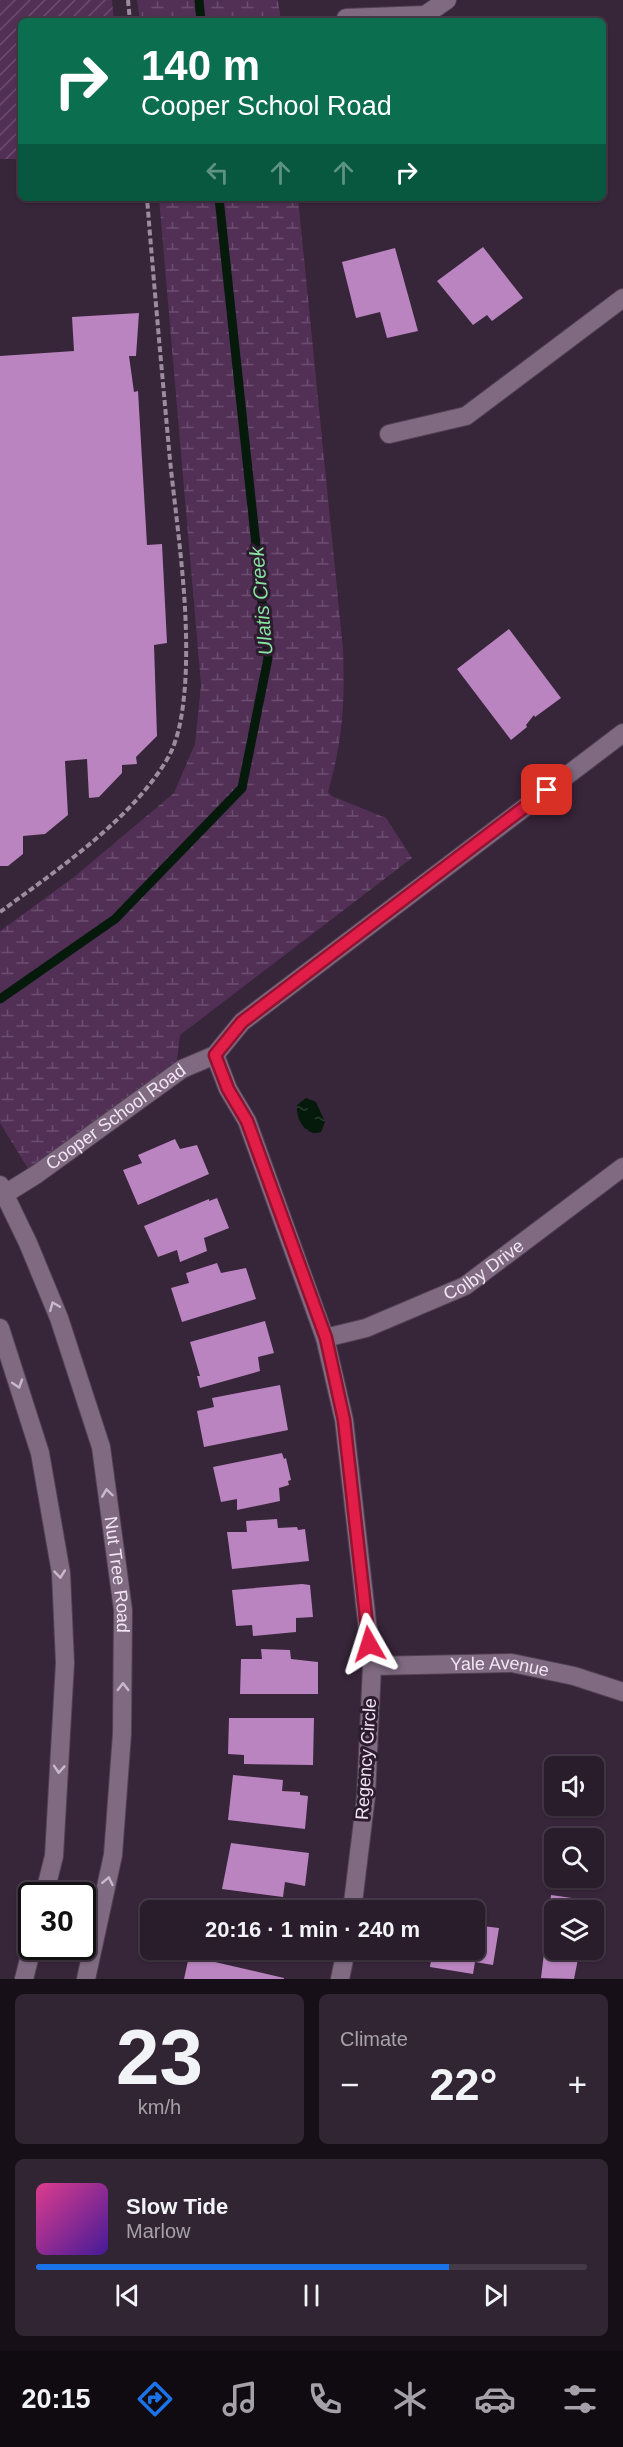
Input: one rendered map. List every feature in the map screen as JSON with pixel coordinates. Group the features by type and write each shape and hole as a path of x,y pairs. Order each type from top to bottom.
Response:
{"street":[{"path":"346,18 425,15 447,0"},
{"path":"389,434 466,416 623,298"},
{"name":"Cooper School Road","path":"2,1190 38,1174 182,1069 215,1055 242,1022 623,733"},
{"name":"Regency Circle","path":"215,1055 228,1089 247,1121 326,1338 344,1420 372,1666 366,1796 353,1900"},
{"name":"Colby Drive","path":"326,1338 366,1328 465,1286 623,1167"},
{"name":"Nut Tree Road","path":"2,1190 28,1243 59,1318 101,1447 123,1610 122,1734 113,1855 86,1979"},
{"path":"0,1329 40,1453 61,1573 65,1663 54,1856 48,1882"},
{"name":"Yale Avenue","path":"372,1666 512,1663 574,1676 623,1692"},
{"path":"24,1979 29,1960"},
{"path":"340,1979 344,1960"}],"path":[{"path":"128,0 130,18"},
{"path":"0,912 56,870 137,800 170,754 178,733 183,706 188,645 186,596 147,201"}],"green space":[{"path":"0,0 112,0 114,18 18,18 18,159 0,159"},
{"path":"137,0 278,0 281,18 140,18"},
{"path":"159,201 298,201 343,649 342,721 328,792 332,796 386,818 412,858 180,1035 177,1060 29,1170 0,1123 0,931 74,877 174,793 195,744 201,685"}],"water":[{"path":"306,1098 316,1102 325,1122 321,1132 306,1130 300,1121 297,1105"}],"building":[{"path":"483,247 523,298 492,321 487,315 473,325 437,281"},
{"path":"395,248 418,331 387,338 380,312 356,318 342,262"},
{"path":"139,313 136,356 129,356 134,392 138,391 147,545 162,544 167,643 154,645 157,736 136,757 137,764 122,765 122,773 99,797 89,798 87,759 65,761 68,815 45,834 23,836 23,854 8,866 0,866 0,356 74,351 72,317"},
{"path":"509,629 561,698 535,717 534,715 526,725 527,727 511,740 457,669"},
{"path":"175,1139 180,1149 197,1145 209,1174 138,1205 123,1170 142,1163 138,1155"},
{"path":"217,1198 229,1228 204,1238 207,1251 180,1262 177,1250 158,1257 144,1226 209,1199 209,1201"},
{"path":"217,1263 221,1273 246,1268 256,1299 182,1322 171,1288 189,1283 186,1273"},
{"path":"265,1321 274,1353 258,1357 260,1371 200,1388 197,1376 200,1376 190,1342"},
{"path":"280,1385 288,1430 204,1447 197,1411 214,1407 212,1398"},
{"path":"282,1453 284,1459 286,1458 291,1480 288,1481 289,1485 279,1488 280,1501 237,1510 237,1499 221,1502 213,1467"},
{"path":"277,1519 278,1528 305,1529 309,1561 232,1569 227,1532 247,1532 246,1521"},
{"path":"310,1585 313,1617 296,1618 296,1632 253,1636 252,1625 236,1626 232,1590"},
{"path":"261,1649 290,1650 291,1659 318,1662 318,1694 240,1694 241,1659 262,1659"},
{"path":"229,1718 314,1718 313,1765 244,1764 244,1755 228,1754"},
{"path":"233,1775 283,1780 282,1791 300,1792 300,1795 308,1796 305,1829 228,1820"},
{"path":"231,1843 309,1853 305,1886 285,1882 283,1897 222,1889"},
{"path":"551,1895 586,1900 550,1900"},
{"path":"485,1926 499,1928 493,1965 475,1962 473,1974 430,1967 431,1960 485,1960"},
{"path":"544,1953 544,1960 578,1960 574,1979 541,1978"},
{"path":"188,1960 206,1960 284,1978 284,1979 184,1979"}],"waterway":[{"name":"Ulatis Creek","path":"199,0 201,18"},
{"name":"Ulatis Creek","path":"0,999 115,919 242,788 268,658 219,201"}],"route":[{"path":"369,1644 344,1420 326,1338 247,1121 228,1089 215,1055 242,1022 547,790"}]}
